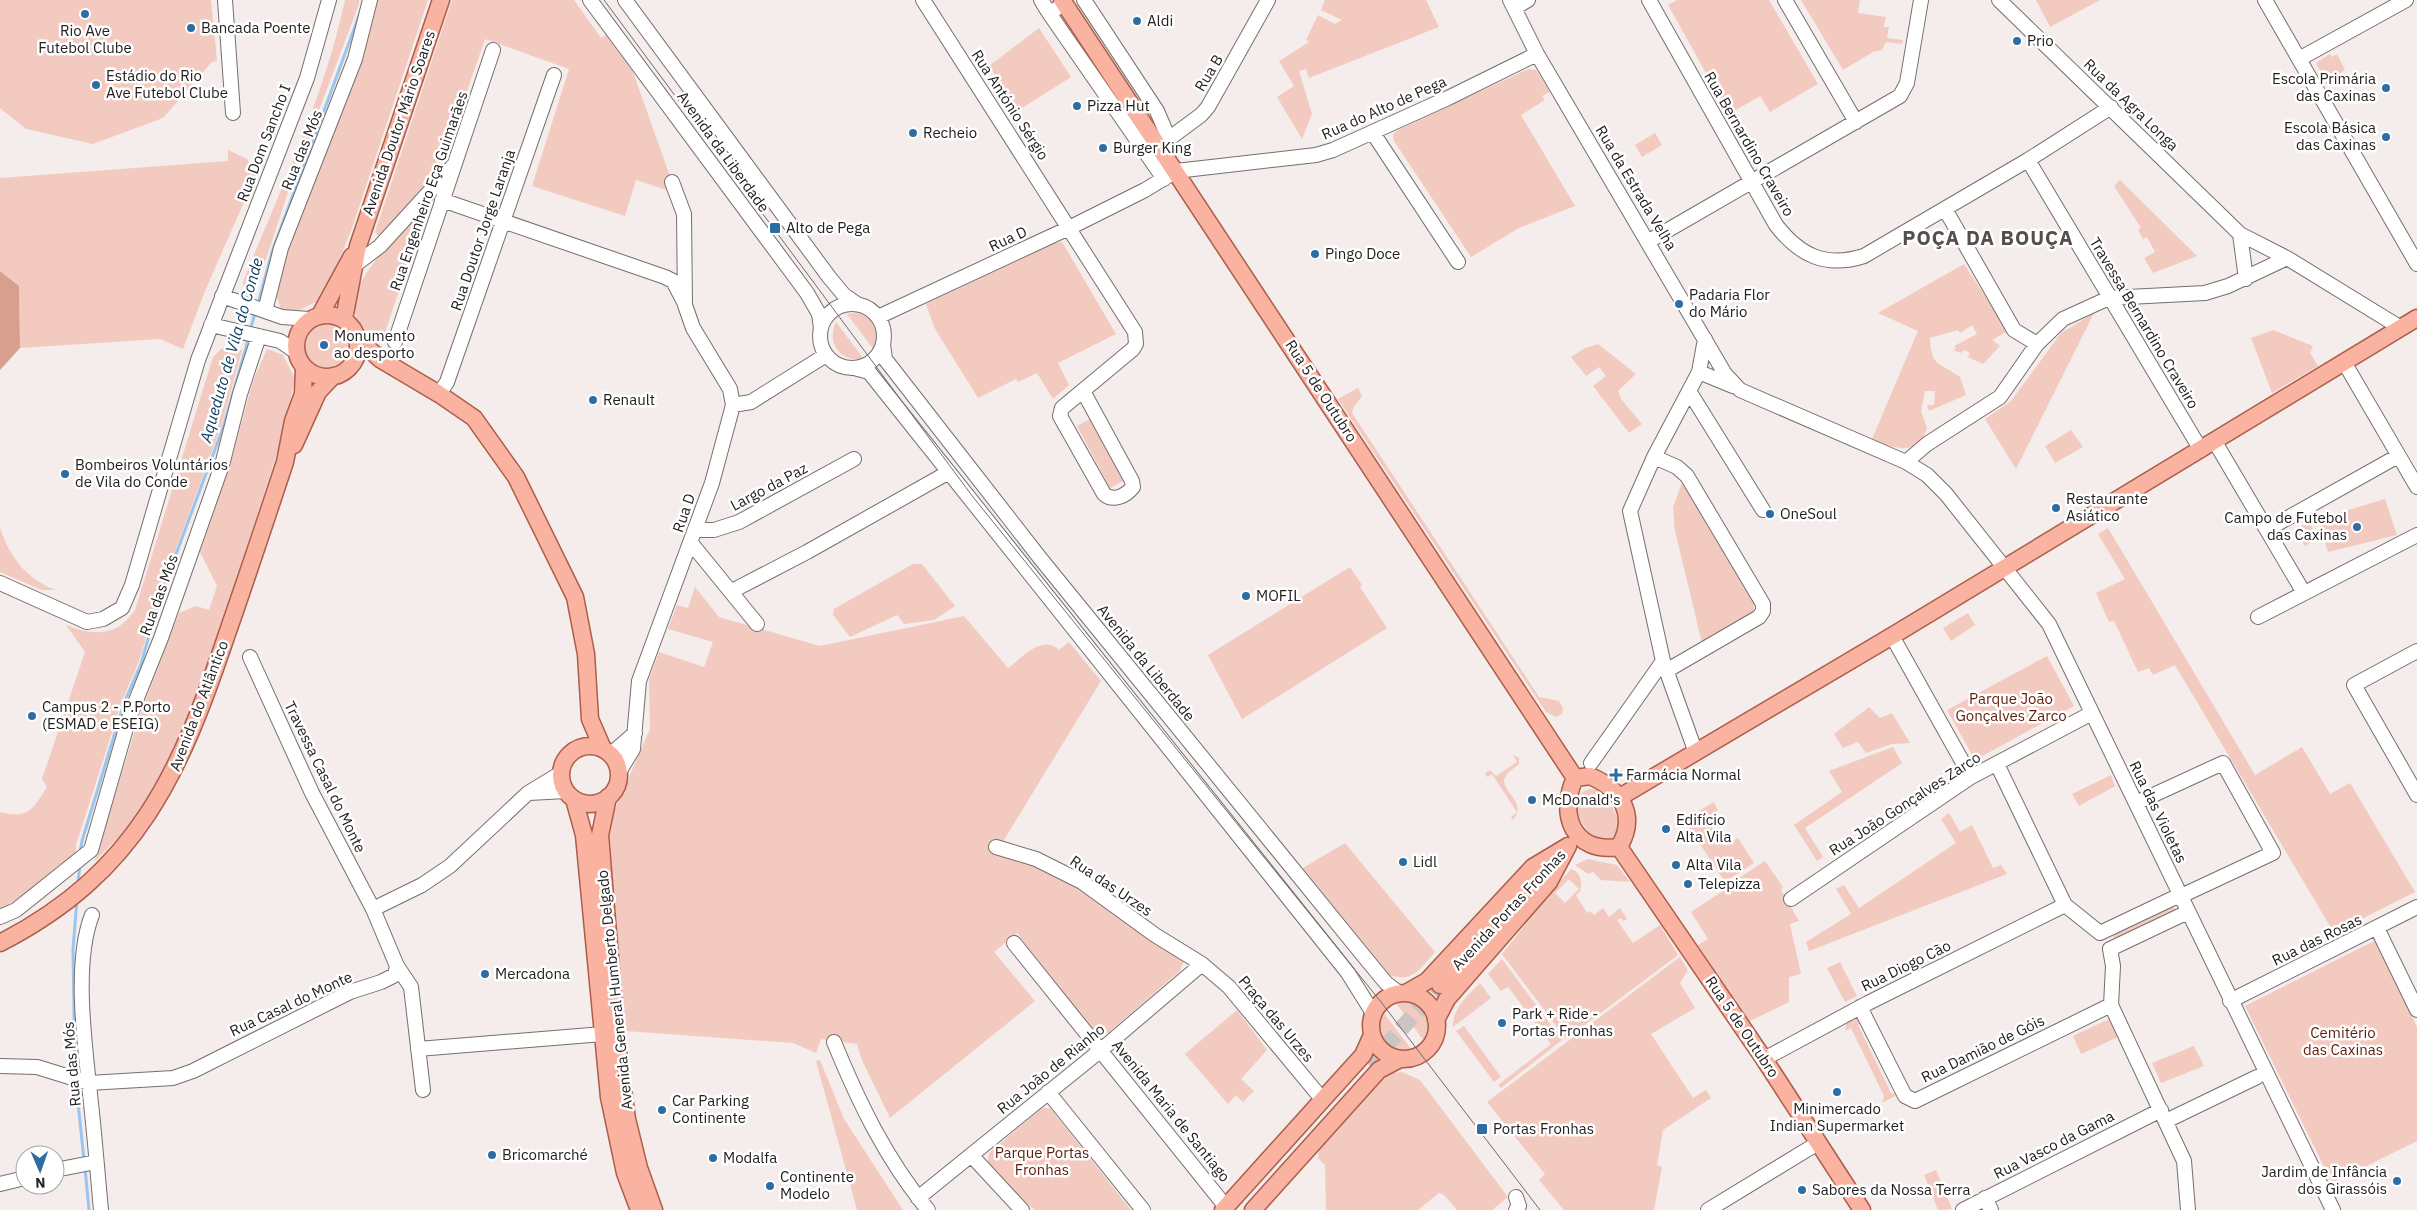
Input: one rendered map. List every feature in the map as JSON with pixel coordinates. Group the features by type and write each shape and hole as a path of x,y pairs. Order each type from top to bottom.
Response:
{"main road":[{"name":"Avenida Doutor Mário Soares","path":"344,319 358,246 441,0"},
{"name":"Rua 5 de Outubro","path":"1064,2 1164,142 1170,175 1575,778"},
{"name":"Avenida Doutor Mário Soares","path":"315,317 358,246"},
{"path":"358,339 357,356 353,363 348,369 333,376 317,376 304,368 296,352 298,334 315,317 337,316 344,319 358,339 380,359 439,394 474,418 516,477 575,597 586,654 590,719 619,772"},
{"path":"1620,797 2006,568 2417,318"},
{"path":"353,363 380,359"},
{"name":"Avenida do Atlântico","path":"285,462 293,422 303,394 304,368"},
{"name":"Avenida do Atlântico","path":"0,943 38,921 92,879 128,842 162,794 200,714 285,462 318,392 333,376"},
{"path":"561,773 568,756 575,750 590,719"},
{"path":"575,750 593,746 607,752"},
{"name":"Avenida General Humberto Delgado","path":"619,772 618,781 608,798 600,835 617,1044 627,1119 637,1161 654,1210"},
{"name":"Avenida General Humberto Delgado","path":"561,773 584,835 609,1097 616,1137 639,1210"},
{"path":"1229,1209 1322,1099 1363,1055 1369,1046 1372,1035 1371,1020 1373,1013 1384,1000 1418,988 1427,981 1533,867 1572,840 1599,848 1618,847 1625,836 1627,823 1626,809 1620,797 1606,782 1590,776 1575,778 1570,788 1567,804 1572,840 1549,882 1447,999 1441,1007 1436,1020"},
{"path":"570,795 590,804 608,798"},
{"name":"Avenida Portas Fronhas","path":"1440,985 1572,840"},
{"name":"Rua 5 de Outubro","path":"1618,847 1764,1059 1862,1210"},
{"path":"1253,1210 1379,1070 1400,1059 1414,1058 1426,1050 1433,1041 1437,1030 1436,1020 1426,1002 1403,993"},
{"path":"1372,1035 1382,1051 1400,1059"},
{"path":"1229,1209 1369,1065"}],"street":[{"path":"225,0 234,113"},
{"name":"Rua Dom Sancho I","path":"0,583 87,622 103,619 122,608 132,585 195,370 307,78 330,0"},
{"name":"Rua das Mós","path":"265,311 281,248 355,59 370,0"},
{"name":"Avenida da Liberdade","path":"590,0 807,294 820,314 821,328"},
{"name":"Avenida da Liberdade","path":"625,0 829,277 844,295 857,304"},
{"name":"Rua António Sérgio","path":"923,0 1136,336 1133,349 1062,408 1060,416 1104,494 1114,499 1130,490 1133,487 1132,481 1083,391"},
{"name":"Rua 5 de Outubro","path":"1040,0 1170,175"},
{"name":"Rua 5 de Outubro","path":"1084,0 1157,111 1164,142"},
{"name":"Rua B","path":"1164,142 1201,115 1208,107 1268,0"},
{"path":"1512,4 1528,0"},
{"name":"Rua Bernardino Craveiro","path":"1649,0 1785,237 1808,254 1833,262 1847,262 1864,256 2028,160 2111,107"},
{"path":"1786,0 1856,122"},
{"path":"1649,241 1900,96 1904,90 1920,0"},
{"name":"Rua da Agra Longa","path":"1999,0 2240,234 2286,258 2401,328"},
{"path":"2265,0 2417,264"},
{"path":"2299,59 2382,6 2406,0"},
{"name":"Rua 5 de Outubro","path":"1049,13 1064,2"},
{"name":"Rua da Estrada Velha","path":"1512,4 1537,54 1649,241 1704,339 1725,374 1740,390"},
{"name":"Rua Engenheiro Eça Guimarães","path":"395,342 493,50"},
{"name":"Rua do Alto de Pega","path":"1170,175 1316,155 1373,133 1537,54"},
{"name":"Rua Doutor Jorge Laranja","path":"439,394 447,382 554,75"},
{"path":"1373,133 1458,262"},
{"name":"Travessa Bernardino Craveiro","path":"2028,160 2109,298 2208,446 2268,529 2304,592"},
{"path":"355,265 380,246 455,164"},
{"name":"Rua D","path":"878,317 1069,228 1170,175"},
{"path":"672,182 684,214 685,305"},
{"path":"442,200 673,281 685,305 693,328 730,389 733,405 751,402 826,355"},
{"path":"1945,209 2014,330 2037,344"},
{"path":"2240,234 2246,279"},
{"path":"1906,462 1927,444 2000,397 2037,344 2063,319 2109,298 2205,293 2246,279 2286,258"},
{"path":"222,296 282,318 315,317"},
{"path":"854,368 872,360 883,344 884,334 878,317 865,306 857,304 842,305 835,308 825,319 821,328 822,346 826,355 843,367 869,372 1348,972 1373,1013"},
{"path":"211,325 280,341 296,352"},
{"name":"Rua das Mós","path":"0,917 16,910 91,850 129,718 161,638 222,464 240,394 259,336"},
{"path":"1696,753 1665,666 1630,511 1654,457 1699,372 1704,339"},
{"name":"Avenida da Liberdade","path":"883,344 886,359 1040,558 1386,983 1403,993"},
{"path":"2344,362 2417,487"},
{"name":"Rua da Estrada Velha","path":"1699,372 1906,462"},
{"path":"1689,391 1763,510"},
{"name":"Rua D","path":"619,772 633,749 639,681 712,483 733,405"},
{"path":"2268,529 2398,456"},
{"path":"1592,763 1665,666 1759,617 1763,611 1763,604 1687,476 1677,467 1654,457"},
{"name":"Largo da Paz","path":"693,536 739,522 854,459"},
{"name":"Rua das Violetas","path":"1906,462 1936,484 2006,568 2049,624 2181,895 2328,1208"},
{"path":"732,592 949,472"},
{"path":"2258,617 2417,535"},
{"path":"693,536 756,624"},
{"path":"1892,636 1971,777"},
{"path":"2417,651 2354,684 2417,795"},
{"name":"Travessa Casal do Monte","path":"250,657 312,793 373,909"},
{"name":"Rua João Gonçalves Zarco","path":"1791,899 1971,777 2092,713"},
{"path":"607,752 635,733"},
{"path":"2100,933 2273,853 2223,763 2136,803"},
{"path":"1997,764 2065,905 2100,933 2110,949 2113,966 2110,1005 2164,1115 2184,1161 2188,1210"},
{"path":"423,1090 411,987 397,966 373,909 422,885 450,866 528,793 561,773"},
{"path":"528,793 570,795"},
{"name":"Rua das Urzes","path":"996,847 1036,859 1082,882 1155,935 1202,964"},
{"name":"Rua Diogo Cão","path":"1764,1059 1860,1007 2065,905"},
{"name":"Rua das Rosas","path":"2230,1000 2417,907"},
{"path":"2110,949 2188,912"},
{"name":"Rua das Mós","path":"92,916 84,943 85,1051 101,1210"},
{"path":"2377,928 2417,1010"},
{"name":"Avenida Maria de Santiago","path":"1014,943 1229,1209"},
{"name":"Rua João de Rianho","path":"918,1198 1101,1050 1202,964"},
{"name":"Praça das Urzes","path":"1202,964 1228,987 1322,1099"},
{"name":"Rua Casal do Monte","path":"89,1083 173,1078 193,1071 350,992 381,982 395,975 397,966"},
{"name":"Rua Damião de Góis","path":"1860,1007 1905,1096 1915,1100 2110,1005"},
{"path":"418,1049 603,1034"},
{"path":"834,1042 873,1130 928,1210"},
{"path":"0,1066 37,1067 89,1083"},
{"name":"Rua Vasco da Gama","path":"1963,1210 1988,1204 2164,1115 2257,1077"},
{"path":"1048,1092 1143,1210"},
{"path":"1708,1210 1818,1143"},
{"path":"971,1155 1022,1210"},
{"path":"65,1168 96,1162"},
{"path":"0,1184 15,1180"}],"green space":[{"name":"Estádio do Rio Ave Futebol Clube","path":"0,0 211,0 217,61 212,62 163,118 93,144 26,129 0,108"},
{"path":"345,0 359,0 359,4 288,192 254,296 246,291 243,282 313,108 336,36"},
{"path":"375,0 428,0 352,228 328,288 323,298 290,313 281,309 277,298 273,298 284,252"},
{"path":"452,0 574,0 601,38 606,35 633,72 672,182 673,192 636,180 625,216 532,186 569,69 485,39 441,166 381,235 377,235 375,232"},
{"path":"1325,0 1426,0 1439,27 1309,78 1306,69 1299,71 1312,114 1302,139 1277,97 1294,86 1279,61 1309,42 1306,40 1318,15 1335,24 1342,20 1321,10"},
{"path":"1677,0 1769,0 1818,84 1770,112 1760,96 1729,114 1668,5"},
{"path":"1801,0 1860,0 1858,13 1886,17 1884,27 1889,27 1887,38 1903,40 1902,44 1886,42 1882,50 1873,52 1843,70"},
{"path":"2036,0 2100,0 2050,27"},
{"path":"1039,28 1071,77 1019,110 989,66"},
{"path":"2330,54 2332,57 2337,54 2345,70 2340,73 2342,77 2327,85 2316,63"},
{"path":"1528,69 1536,70 1550,92 1542,96 1545,100 1521,115 1575,206 1519,228 1471,257 1394,141 1393,135 1396,131"},
{"path":"1655,133 1662,145 1642,157 1635,145"},
{"path":"228,150 247,159 256,175 205,291 183,349 160,339 20,348 19,286 0,271 0,178 228,161"},
{"path":"2120,180 2197,256 2153,273 2144,258 2155,252 2147,237 2143,239 2138,230 2141,228 2114,186"},
{"path":"418,212 424,214 382,342 366,337 354,309 355,298 360,285 368,271 389,244"},
{"path":"1062,242 1116,334 1058,363 1069,385 1053,399 1037,373 1018,382 1016,379 978,398 935,329 926,304 1054,243"},
{"path":"1964,264 2008,331 1992,340 2000,346 1983,364 1968,357 1970,353 1964,350 1961,353 1944,347 1954,350 1956,348 1954,346 1977,334 1972,325 1960,333 1958,330 1930,338 1934,359 1960,377 1966,395 1929,411 1927,405 1934,405 1935,391 1925,391 1921,411 1927,428 1921,443 1915,446 1909,448 1896,447 1872,439 1918,331 1878,313"},
{"path":"855,313 867,317 876,326 879,337 874,350 847,314"},
{"path":"2094,313 2016,469 1985,419 2011,401 2061,333"},
{"path":"320,320 330,320 343,327 350,340 350,350 343,363 330,370 320,370 311,366 304,359 300,350 300,340 304,331 311,324"},
{"path":"836,322 863,359 848,357 837,349 833,337"},
{"path":"2273,330 2313,346 2310,353 2318,366 2272,393 2251,338"},
{"path":"1598,344 1636,374 1618,391 1621,399 1642,424 1629,433 1593,386 1606,376 1599,367 1586,376 1571,357 1585,348"},
{"path":"228,347 242,350 221,427 161,589 139,661 122,701 76,845 76,856 59,865 41,884 0,910 0,812 17,814 29,811 47,787 42,779 85,652 66,625 86,631 104,632 120,625 135,610 213,357 222,348"},
{"path":"267,349 283,355 295,379 282,438 192,714 163,775 131,825 94,862 139,718 179,613 196,606 209,610 217,586 200,552 233,454 253,381"},
{"path":"1358,388 1362,396 1352,413 1539,697 1559,701 1563,708 1562,714 1556,717 1546,712 1338,399"},
{"path":"1090,419 1123,481 1110,488 1077,426"},
{"path":"2071,430 2083,447 2055,463 2045,446"},
{"path":"1682,483 1755,600 1753,615 1702,643 1675,531 1673,507"},
{"name":"Campo de Futebol das Caxinas","path":"2385,499 2397,535 2328,552 2318,519"},
{"path":"2309,522 2318,538 2305,546 2295,530"},
{"path":"0,528 8,548 20,566 36,580 56,590 42,590 0,572"},
{"path":"2108,528 2255,775 2302,747 2330,794 2350,783 2415,892 2334,933 2175,665 2153,675 2149,668 2138,672 2114,621 2109,622 2096,593 2125,579 2098,534"},
{"path":"913,564 922,564 955,606 934,620 904,624 897,615 850,637 833,615 834,609"},
{"path":"1350,567 1362,585 1360,587 1387,628 1242,719 1208,655"},
{"path":"695,587 719,617 820,646 964,616 1008,668 1026,653 1039,646 1053,646 1059,650 1069,642 1101,681 999,848 1072,877 1184,960 1180,971 1108,1033 1101,1035 1093,1033 1017,933 994,952 1035,1001 890,1118 861,1058 857,1044 821,1039 816,1053 793,1043 625,1031 608,825 650,729 649,679 659,652 704,667 713,642 668,629 677,605 688,608"},
{"path":"1968,613 1975,625 1951,641 1943,628"},
{"name":"Parque João Gonçalves Zarco","path":"2047,656 2074,706 1975,760 1947,710"},
{"path":"1869,707 1880,718 1892,713 1910,743 1892,744 1866,753 1858,742 1843,748 1834,734"},
{"path":"1893,747 1902,763 1805,828 1823,857 1817,861 1794,825 1842,792 1829,771"},
{"path":"1513,755 1519,758 1519,764 1508,773 1504,780 1515,801 1517,812 1492,774 1487,777 1485,773 1490,770 1496,776 1517,762"},
{"path":"2111,775 2115,786 2079,806 2072,794"},
{"path":"1589,789 1598,790 1616,814 1619,828 1617,834 1611,839 1599,840 1592,836 1578,814 1576,808 1577,798 1580,793"},
{"path":"1714,802 1718,810 1706,819 1725,846 1738,838 1754,863 1725,882 1684,820"},
{"path":"1517,812 1517,813 1513,820 1511,817"},
{"path":"1949,813 1960,832 1972,825 1993,868 2001,865 2007,874 1809,951 1806,942 1851,914 1836,889 1844,885 1859,908 1956,843 1941,819"},
{"path":"1345,843 1435,952 1420,969 1410,976 1397,977 1389,975 1303,868"},
{"path":"1588,859 1617,865 1630,882 1601,880 1593,872 1588,874 1575,865"},
{"path":"1765,861 1783,887 1781,890 1799,921 1790,924 1801,974 1789,977 1789,1002 1748,1022 1698,945 1708,939 1691,912 1723,891 1721,887 1728,882 1730,884"},
{"path":"1571,869 1575,871 1581,881 1580,892 1576,895 1587,913 1590,911 1594,915 1603,908 1609,917 1620,908 1627,919 1623,921 1621,918 1617,920 1633,943 1660,925 1678,955 1566,1039 1502,954","holes":["1569,879 1579,889 1565,903 1555,893"]},
{"path":"2172,907 2175,908 2174,912 2117,939 2113,938 2114,934"},
{"name":"Cemitério das Caxinas","path":"2376,940 2417,1027 2417,1141 2332,1183 2245,1006"},
{"path":"1680,957 1688,970 1680,983 1695,1008 1651,1034 1693,1098 1706,1090 1711,1098 1663,1130 1657,1165 1662,1167 1654,1210 1564,1210 1539,1180 1545,1174 1487,1102"},
{"path":"1502,959 1562,1040 1501,1088 1498,1085 1551,1044 1508,987 1501,991 1488,974"},
{"path":"1840,962 1857,996 1845,1002 1827,968"},
{"path":"1480,983 1491,998 1453,1027 1453,1020 1458,1008"},
{"path":"1410,1001 1421,1008 1428,1018 1429,1029 1424,1041 1396,1003"},
{"path":"1237,1010 1267,1050 1241,1079 1254,1091 1243,1102 1236,1095 1228,1104 1185,1054"},
{"path":"1383,1012 1412,1050 1395,1050 1383,1042 1380,1036 1379,1020"},
{"path":"1852,1018 1863,1022 1858,1025 1891,1093 1897,1095 1882,1103 1884,1096 1851,1028 1845,1031 1846,1023"},
{"path":"2109,1019 2118,1037 2081,1054 2073,1036"},
{"path":"1464,1026 1501,1077 1494,1082 1456,1031"},
{"path":"2194,1046 2204,1066 2161,1083 2152,1063"},
{"path":"820,1060 844,1119 903,1210 857,1210 816,1061"},
{"path":"1402,1072 1420,1080 1508,1197 1492,1210 1457,1210 1444,1195 1439,1193 1418,1210 1326,1210 1325,1165 1318,1158 1319,1148 1384,1077 1390,1073"},
{"name":"Parque Portas Fronhas","path":"1042,1108 1050,1108 1131,1210 1035,1210 1018,1195 988,1162 989,1153"},
{"path":"1936,1170 1952,1209 1938,1210 1924,1175"}],"shaded area":[{"path":"0,271 19,286 20,348 0,370"}],"waterway":[{"name":"Aqueduto de Vila do Conde","path":"258,304 272,252 360,13"},
{"name":"Aqueduto de Vila do Conde","path":"250,331 255,313"},
{"name":"Aqueduto de Vila do Conde","path":"80,853 124,703 141,664 160,597 223,428 249,337"},
{"name":"Aqueduto de Vila do Conde","path":"78,883 80,864"},
{"name":"Aqueduto de Vila do Conde","path":"75,1075 73,949 77,899"},
{"name":"Aqueduto de Vila do Conde","path":"76,1084 84,1160"},
{"name":"Aqueduto de Vila do Conde","path":"85,1168 89,1210"}],"tunnel":[{"path":"1369,1065 1440,985"}],"tram line":[{"path":"604,0 973,497 1381,1002 1540,1210"}],"place":[{"name":"Rio Ave Futebol Clube","path":"85,14"},
{"name":"Aldi","path":"1137,21"},
{"name":"Bancada Poente","path":"191,28"},
{"name":"Prio","path":"2017,41"},
{"name":"Estádio do Rio Ave Futebol Clube","path":"96,85"},
{"name":"Escola Primária das Caxinas","path":"2386,88"},
{"name":"Pizza Hut","path":"1077,106"},
{"name":"Recheio","path":"913,133"},
{"name":"Escola Básica das Caxinas","path":"2386,137"},
{"name":"Burger King","path":"1103,148"},
{"name":"Alto de Pega","path":"775,228"},
{"name":"Pingo Doce","path":"1315,254"},
{"name":"Padaria Flor do Mário","path":"1679,304"},
{"name":"Monumento ao desporto","path":"324,345"},
{"name":"Renault","path":"593,400"},
{"name":"Bombeiros Voluntários de Vila do Conde","path":"65,474"},
{"name":"Restaurante Asiático","path":"2056,508"},
{"name":"OneSoul","path":"1770,514"},
{"name":"Campo de Futebol das Caxinas","path":"2357,527"},
{"name":"MOFIL","path":"1246,596"},
{"name":"Campus 2 - P.Porto (ESMAD e ESEIG)","path":"32,716"},
{"name":"Farmácia Normal","path":"1616,775"},
{"name":"McDonald's","path":"1532,800"},
{"name":"Edifício Alta Vila","path":"1666,829"},
{"name":"Lidl","path":"1403,862"},
{"name":"Alta Vila","path":"1676,865"},
{"name":"Telepizza","path":"1688,884"},
{"name":"Mercadona","path":"485,974"},
{"name":"Park + Ride - Portas Fronhas","path":"1502,1023"},
{"name":"Minimercado Indian Supermarket","path":"1837,1092"},
{"name":"Car Parking Continente","path":"662,1110"},
{"name":"Portas Fronhas","path":"1482,1129"},
{"name":"Bricomarché","path":"492,1155"},
{"name":"Modalfa","path":"713,1158"},
{"name":"Jardim de Infância dos Girassóis","path":"2397,1181"},
{"name":"Continente Modelo","path":"770,1186"},
{"name":"Sabores da Nossa Terra","path":"1802,1190"}],"district":[{"name":"POÇA DA BOUÇA","path":"1988,238"}]}
